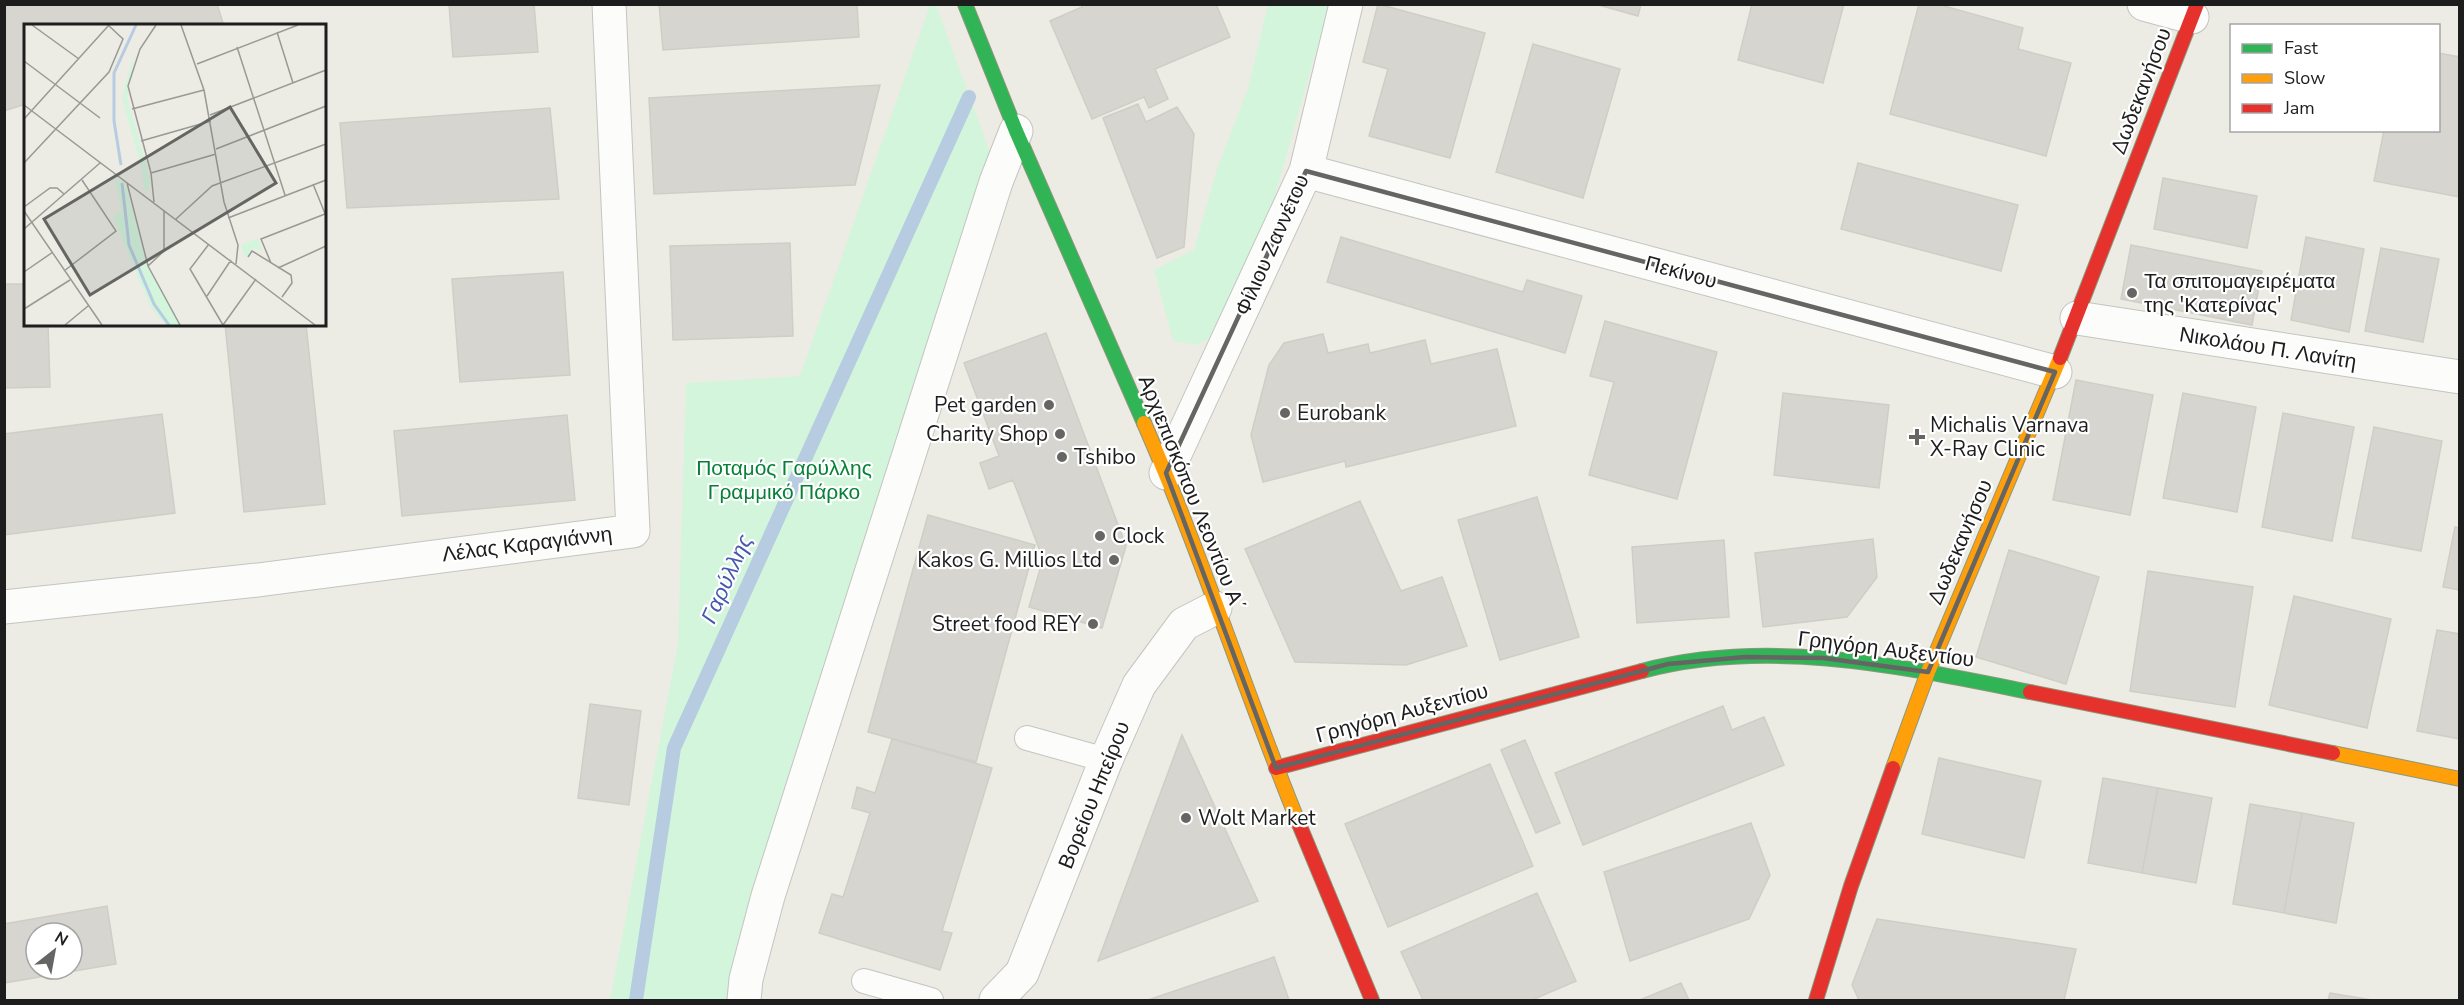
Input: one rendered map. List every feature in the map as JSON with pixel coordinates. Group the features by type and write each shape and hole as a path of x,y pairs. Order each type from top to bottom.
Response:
{"street":[{"name":"Λέλας Καραγιάννη","path":"4,607 258,580 633,531 609,4"},
{"name":"Αρχιεπισκόπου Λεοντίου Α΄","path":"965,4 1016,131 1166,474 1276,768 1372,1000"},
{"name":"Φίλιου Ζαννέτου","path":"1166,474 1306,171 1346,4"},
{"path":"2144,4 2195,11"},
{"name":"Δωδεκανήσου","path":"1816,1000 1851,886 1928,672 2077,318 2195,11"},
{"path":"744,1000 746,979 768,897 996,182 1016,131"},
{"name":"Πεκίνου","path":"1306,171 2055,372"},
{"name":"Νικολάου Π. Λανίτη","path":"2077,318 2460,377"},
{"name":"Βορείου Ηπείρου","path":"996,1000 1022,973 1106,760 1139,685 1184,624 1215,608"},
{"name":"Γρηγόρη Αυξεντίου","path":"1276,768 1668,664 1745,657 1823,658 1928,672 2460,779"}],"lane":[{"path":"1027,738 1106,760"},
{"path":"864,981 931,1000"}],"highlighted area":[{"path":"1306,171 2055,372 1928,672 1823,658 1745,657 1668,664 1276,768 1166,473"}],"green space":[{"name":"Ποταμός Γαρύλλης Γραμμικό Πάρκο","path":"930,5 936,5 992,158 735,1000 610,1000 678,644 686,383 800,376"},
{"path":"1268,5 1329,5 1262,241 1222,331 1197,345 1173,341 1154,270 1194,250 1217,169 1248,88"}],"building":[{"path":"4,4 217,4 223,24 24,24 24,105 4,111"},
{"path":"449,4 534,4 538,52 453,57"},
{"path":"659,4 857,4 859,37 663,50"},
{"path":"1081,4 1216,4 1230,37 1155,69 1168,99 1149,108 1144,97 1092,119 1050,21 1082,7"},
{"path":"1378,4 1485,33 1450,158 1369,136 1388,69 1363,62"},
{"path":"1595,4 1641,4 1638,16"},
{"path":"1752,4 1844,4 1823,83 1738,60"},
{"path":"1919,4 1937,4 2023,28 2018,49 2071,63 2046,156 1890,114"},
{"path":"1533,44 1620,69 1583,198 1496,172"},
{"path":"2440,53 2460,57 2460,197 2374,181 2384,132 2440,132"},
{"path":"880,85 855,185 654,194 649,98"},
{"path":"1138,104 1146,122 1177,107 1194,134 1184,247 1157,258 1103,118"},
{"path":"550,108 559,199 347,208 340,123"},
{"path":"1858,163 2018,205 2001,271 1841,229"},
{"path":"2163,178 2257,196 2247,248 2154,229"},
{"path":"1341,237 1523,292 1527,280 1582,296 1565,353 1327,282"},
{"path":"2306,237 2364,249 2349,332 2291,320"},
{"path":"790,243 793,336 673,340 670,246"},
{"path":"2131,245 2262,271 2252,325 2121,299"},
{"path":"2381,248 2439,259 2423,342 2365,331"},
{"path":"563,272 570,375 460,382 452,279"},
{"path":"4,284 24,284 24,326 48,326 50,387 4,388"},
{"path":"1605,321 1717,352 1677,499 1589,475 1614,382 1590,376"},
{"path":"225,326 306,326 325,504 244,512"},
{"path":"1046,333 1126,546 1102,628 1029,607 1043,559 1013,480 989,489 980,463 999,456 964,363"},
{"path":"1323,334 1328,353 1368,344 1370,353 1425,340 1431,364 1497,349 1516,426 1346,467 1345,461 1263,482 1251,435 1269,365 1284,343"},
{"path":"2076,380 2153,395 2130,515 2053,500"},
{"path":"1783,393 1889,405 1879,488 1774,475"},
{"path":"2183,393 2256,407 2237,512 2163,498"},
{"path":"2283,413 2354,427 2332,541 2262,527"},
{"path":"162,414 175,513 4,535 4,434"},
{"path":"567,415 575,500 402,516 394,431"},
{"path":"2374,427 2442,441 2421,551 2352,538"},
{"path":"1537,497 1579,637 1500,660 1458,520"},
{"path":"1360,501 1401,591 1442,577 1467,646 1406,665 1295,662 1245,549"},
{"path":"928,515 1035,545 976,762 868,732"},
{"path":"2455,527 2460,528 2460,590 2443,587"},
{"path":"1873,539 1877,577 1847,617 1763,627 1755,553"},
{"path":"1724,540 1729,617 1637,623 1632,547"},
{"path":"2009,550 2099,577 2066,684 1976,657"},
{"path":"2148,571 2253,587 2235,707 2130,691"},
{"path":"2294,596 2391,619 2367,728 2269,705"},
{"path":"2437,630 2460,634 2460,739 2417,731"},
{"path":"590,704 641,711 629,805 578,798"},
{"path":"1723,706 1732,730 1764,717 1784,765 1583,845 1555,773"},
{"name":"Wolt Market","path":"1182,735 1258,901 1098,961"},
{"path":"892,739 992,768 942,931 952,933 940,970 819,933 832,894 843,897 870,813 852,808 857,787 875,793"},
{"path":"1525,740 1560,823 1536,833 1501,750"},
{"path":"1939,758 2041,781 2024,858 1922,834"},
{"path":"1490,764 1533,866 1388,927 1345,824"},
{"path":"2103,778 2158,788 2142,873 2088,863"},
{"path":"2158,788 2212,798 2196,883 2142,873"},
{"path":"2250,804 2302,813 2284,913 2233,904"},
{"path":"2302,813 2354,823 2336,923 2284,913"},
{"path":"1751,823 1770,875 1749,919 1630,961 1604,872"},
{"path":"1537,893 1576,981 1532,1000 1423,1000 1401,952"},
{"path":"107,906 116,964 84,969 84,921 24,921 24,980 4,983 4,924"},
{"path":"1877,919 2076,949 2064,1000 1859,1000 1852,985"},
{"path":"1274,957 1289,1000 1148,1000"},
{"path":"1681,983 1689,1000 1640,1000"},
{"path":"2330,993 2372,1000 2328,1000"}],"waterway":[{"name":"Γαρύλλης","path":"636,1000 674,748 969,97"}],"traffic: fast":[{"path":"965,4 1016,131 1144,423"},
{"path":"1642,671 1690,661 1738,656 1787,656 1885,665 2030,692"}],"traffic: slow":[{"path":"1893,768 1928,672 2060,358"},
{"path":"1144,423 1185,523 1299,824"},
{"path":"2333,753 2460,779"}],"traffic: jam":[{"path":"2060,358 2197,4"},
{"path":"1276,768 1642,671"},
{"path":"2030,692 2333,753"},
{"path":"1816,1000 1851,886 1893,768"},
{"path":"1299,824 1372,1000"}],"place":[{"name":"Τα σπιτομαγειρέματα της 'Κατερίνας'","path":"2132,293"},
{"name":"Pet garden","path":"1049,405"},
{"name":"Eurobank","path":"1285,413"},
{"name":"Charity Shop","path":"1060,434"},
{"name":"Michalis Varnava X-Ray Clinic","path":"1917,437"},
{"name":"Tshibo","path":"1062,457"},
{"name":"Clock","path":"1100,536"},
{"name":"Kakos G. Millios Ltd","path":"1114,560"},
{"name":"Street food REY","path":"1093,624"},
{"name":"Wolt Market","path":"1186,818"}]}
